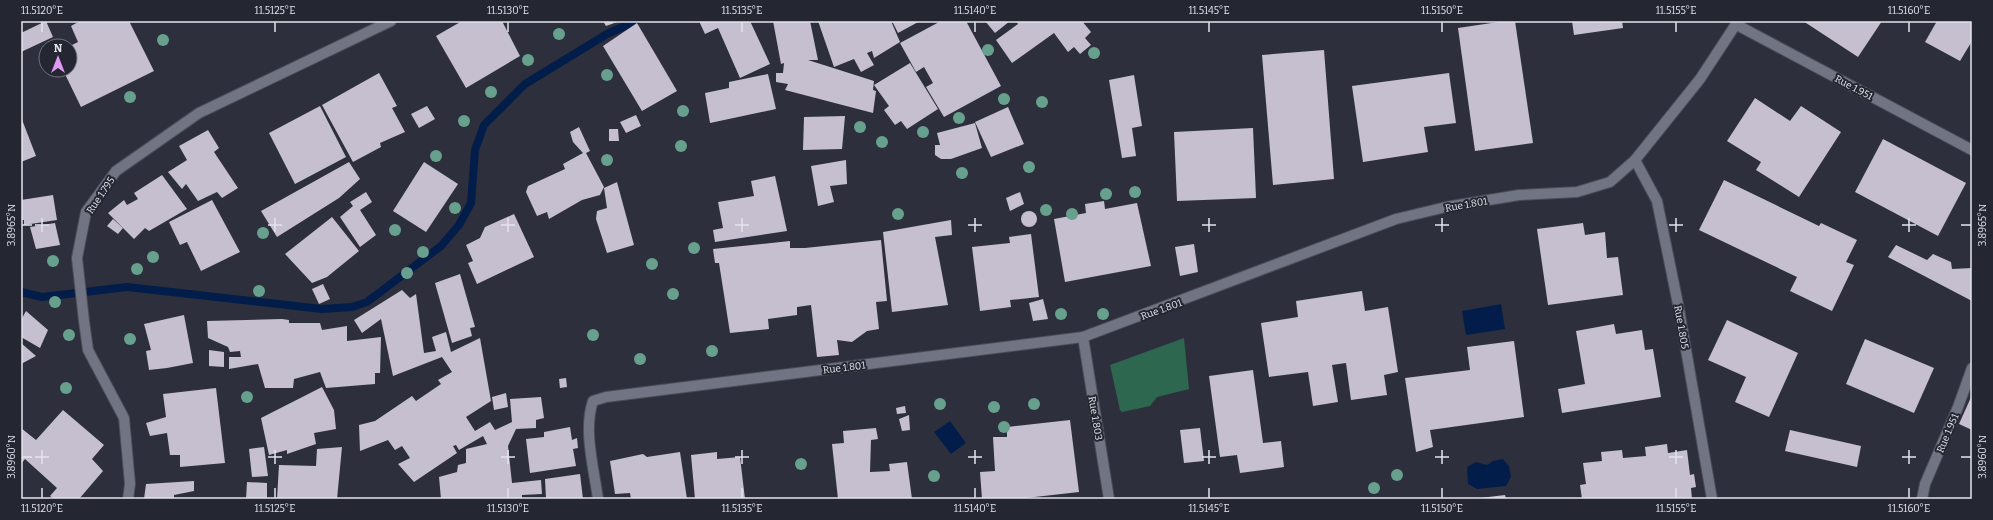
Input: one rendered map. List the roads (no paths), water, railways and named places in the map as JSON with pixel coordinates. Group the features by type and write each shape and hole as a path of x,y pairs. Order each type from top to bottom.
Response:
{"street":[{"name":"Rue 1.795","path":"128,499 130,484 124,418 88,350 77,258 86,212 116,171 199,112 391,21"},
{"name":"Rue 1.951","path":"1737,23 1972,150"},
{"name":"Rue 1.801","path":"598,499 589,428 589,413 592,401 606,397 1083,338 1396,219 1446,207 1512,196 1577,192 1610,182 1635,160 1700,79 1737,23"},
{"name":"Rue 1.805","path":"1635,160 1657,201 1678,304 1712,499"},
{"name":"Rue 1.803","path":"1083,338 1110,499"},
{"name":"Rue 1.951","path":"1922,499 1925,484 1958,407 1972,368"}],"water":[{"path":"1501,304 1505,329 1466,335 1462,311"},
{"path":"950,421 966,443 951,454 934,432"},
{"path":"1503,459 1509,466 1511,477 1506,486 1477,489 1468,484 1467,467 1476,462 1487,465 1493,461"}],"waterway":[{"path":"21,292 42,297 127,287 322,309 352,307 367,302 441,246 459,225 471,203 475,150 484,125 525,84 607,34 636,21"}]}
